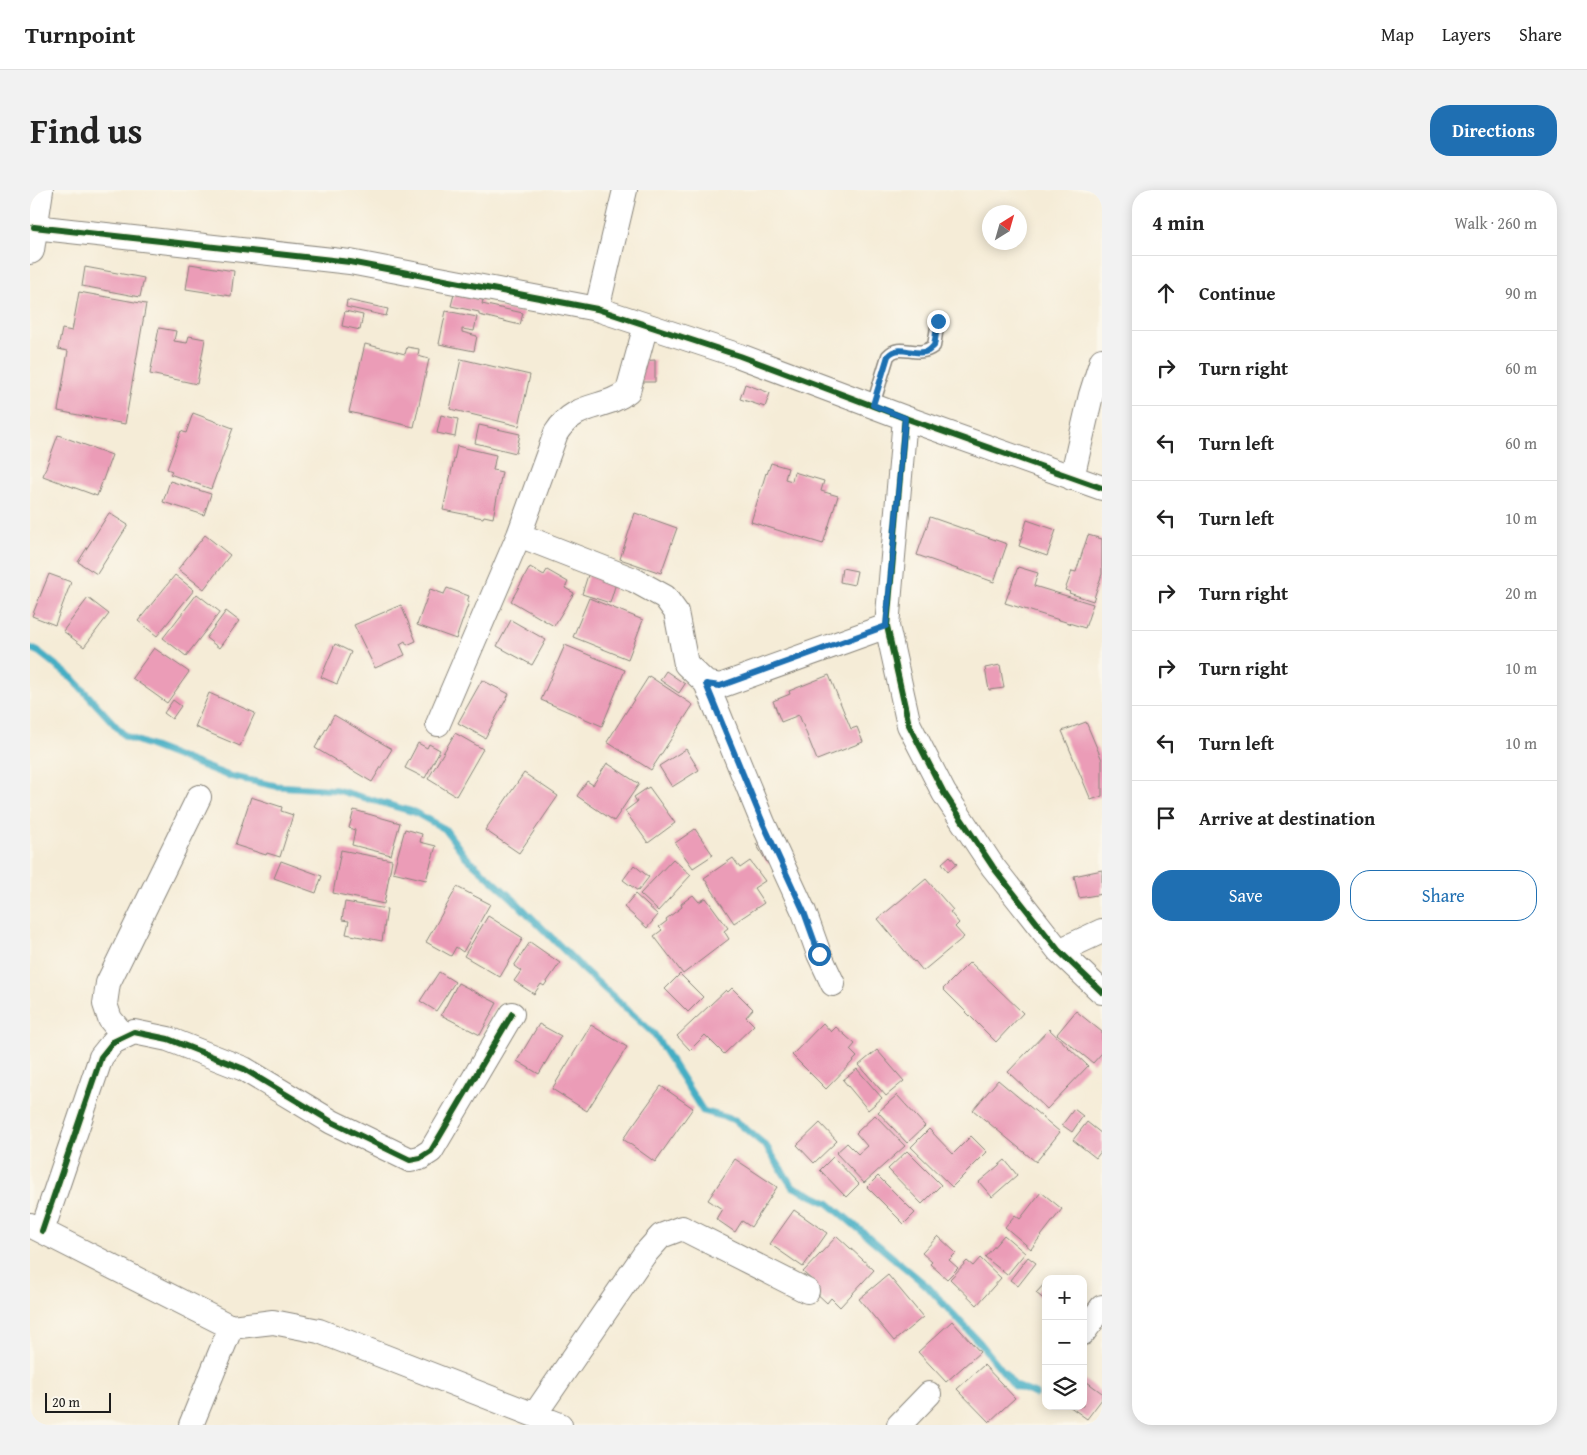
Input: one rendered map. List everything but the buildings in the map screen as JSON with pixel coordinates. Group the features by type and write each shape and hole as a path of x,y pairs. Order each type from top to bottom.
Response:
{"street":[{"path":"597,309 625,190"},
{"path":"36,192 32,238 350,262 597,309 740,356 905,418 1102,488"},
{"path":"438,724 519,535 556,433 564,421 582,409 621,397 628,391 646,325"},
{"path":"1072,478 1091,394 1102,360"},
{"path":"905,418 886,626 909,724 944,793 993,868 1059,951 1102,992"},
{"path":"519,535 634,580 665,597 676,612 686,664 706,684 763,823 804,912 819,954 833,984"},
{"path":"706,684 720,686 886,626"},
{"path":"124,1036 110,1019 105,1004 108,983 199,797"},
{"path":"1059,951 1102,931"},
{"path":"512,1014 431,1151 420,1158 410,1160 332,1122 244,1069 168,1039 134,1032 124,1036 113,1042 102,1057 36,1228 231,1327 273,1322 319,1331 560,1425"},
{"path":"535,1414 644,1255 661,1236 682,1228 807,1291"},
{"path":"1087,1327 1102,1306"},
{"path":"192,1425 231,1327"},
{"path":"899,1425 929,1394"}],"lane":[{"path":"873,405 888,356 892,351 899,349 920,352 928,351 934,346 938,321"}],"waterway":[{"path":"30,648 39,652 72,678 125,736 229,776 276,786 337,790 414,812 445,829 465,856 513,899 583,969 654,1034 703,1111 735,1120 766,1146 792,1186 828,1203 928,1287 980,1343 1015,1386 1035,1394"}],"cycle path":[{"path":"34,227 350,262 597,309 740,356 905,418 1102,488"},
{"path":"905,418 887,626 909,725 944,793 993,867 1059,951 1102,992"},
{"path":"42,1231 101,1057 113,1042 134,1032 168,1039 244,1069 332,1122 410,1160 420,1158 431,1151 512,1014"}],"route":[{"path":"819,954 804,912 763,823 706,684 720,686 739,680 886,626 905,418 873,405 888,356 892,351 899,349 920,352 928,351 934,346 938,321"}]}
